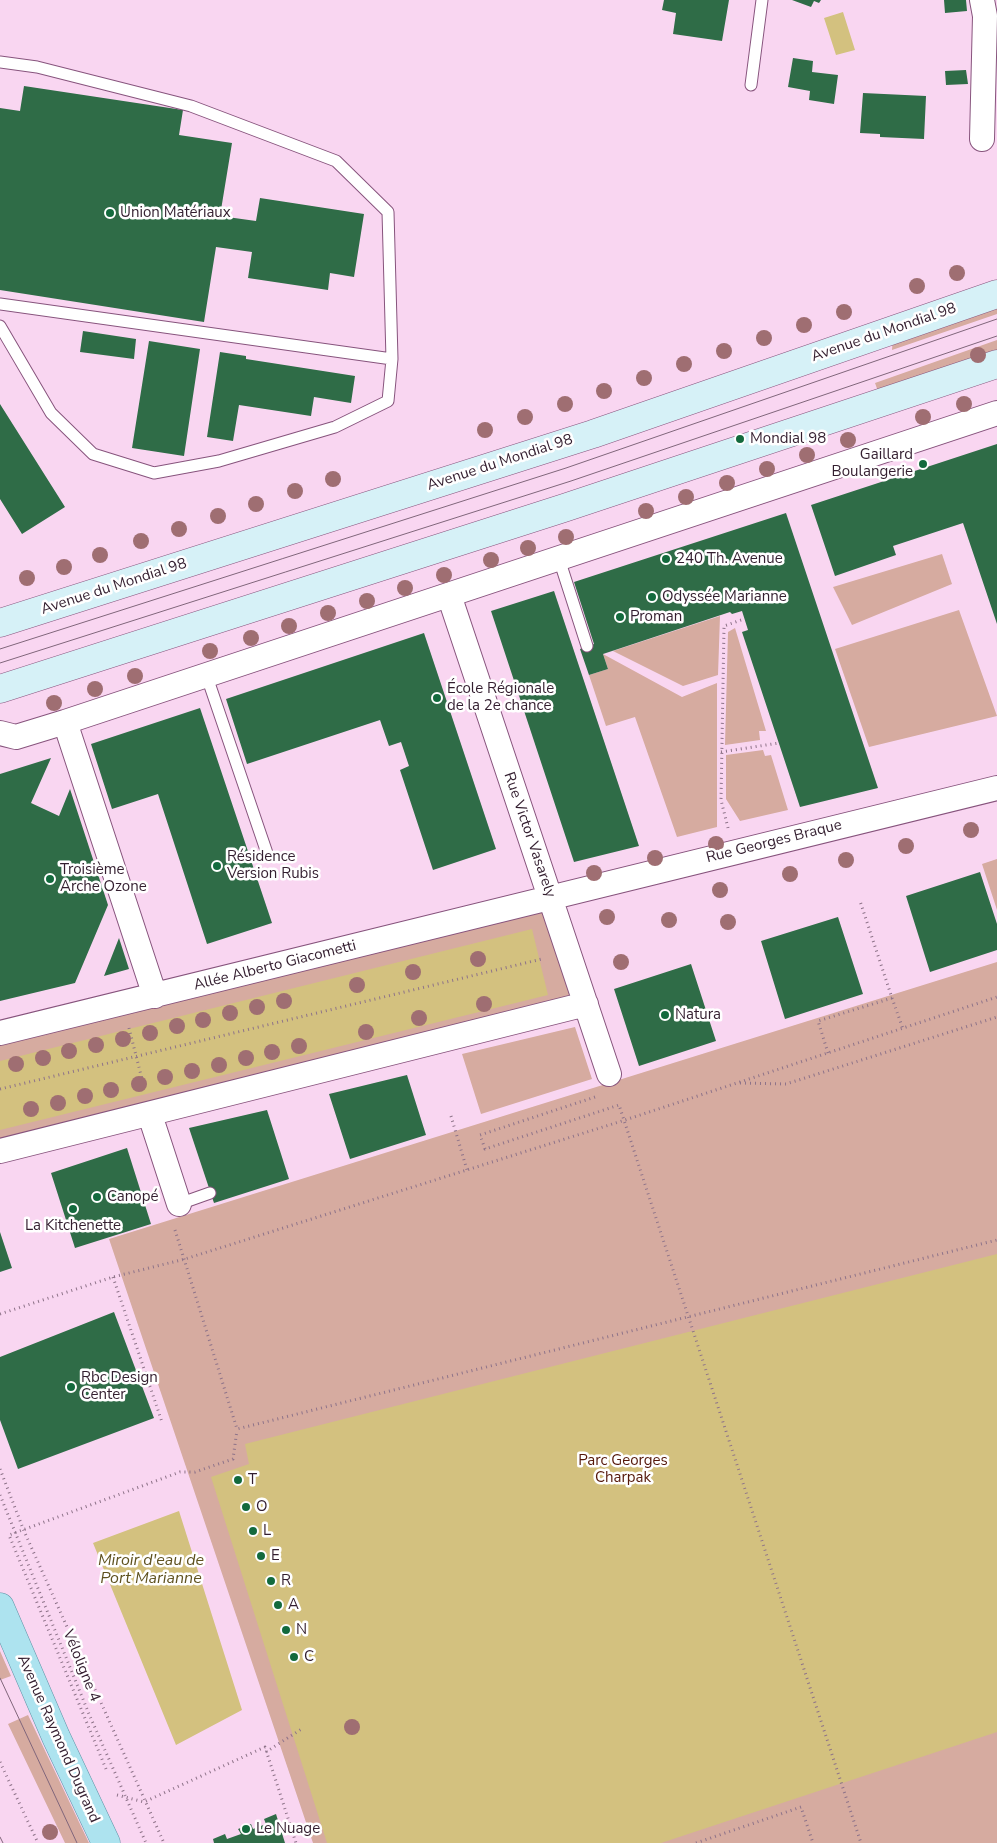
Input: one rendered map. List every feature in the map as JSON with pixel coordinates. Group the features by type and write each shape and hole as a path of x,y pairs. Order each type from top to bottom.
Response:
{"main road":[{"name":"Avenue du Mondial 98","path":"0,623 593,434 997,294"},
{"path":"0,689 564,508 997,364"},
{"name":"Avenue Raymond Dugrand","path":"0,1607 56,1737 106,1843"}],"street":[{"path":"982,0 985,16 982,139"},
{"path":"0,732 16,736 65,722 997,413"},
{"name":"Rue Victor Vasarely","path":"449,595 609,1074"},
{"path":"65,722 155,996"},
{"name":"Rue Georges Braque","path":"551,899 997,788"},
{"name":"Allée Alberto Giacometti","path":"0,1033 551,899"},
{"path":"0,1151 150,1115 586,1004"},
{"path":"150,1115 179,1204"}],"lane":[{"path":"751,85 762,0"},
{"path":"0,62 37,67 191,106 336,160 388,212 392,359 388,401 335,427 219,461 154,473 93,454 51,413 0,326"},
{"path":"0,304 392,359"},
{"path":"559,559 587,646"},
{"path":"206,674 268,856"},
{"path":"179,1204 210,1193"}],"path":[{"path":"720,800 724,626 744,619"},
{"path":"721,752 779,743"},
{"path":"860,900 902,1029"},
{"path":"0,1089 568,953"},
{"path":"828,1053 818,1021 892,998"},
{"path":"0,1314 113,1277 185,1260 625,1120 997,998"},
{"path":"123,1003 150,1115"},
{"path":"736,1083 786,1084 997,1017"},
{"path":"597,1096 480,1135 485,1150 619,1105 862,1843"},
{"path":"451,1116 467,1170"},
{"path":"106,1770 9,1535 180,1472 195,1472 234,1459 237,1429 171,1216 179,1204"},
{"path":"237,1429 997,1240"},
{"path":"113,1277 162,1422"},
{"path":"0,1469 24,1530 144,1802 164,1843"},
{"name":"Véloligne 4","path":"0,1495 89,1714 146,1843"},
{"path":"266,1752 303,1728"},
{"path":"114,1788 118,1796 144,1802 264,1746 296,1843"},
{"path":"0,1762 38,1843"},
{"path":"696,1843 801,1808 813,1843"}],"green space":[{"path":"997,300 997,314 892,350 893,337"},
{"path":"997,340 997,354 879,394 875,383"},
{"path":"942,554 952,584 852,625 833,587"},
{"path":"959,610 997,716 869,747 835,649"},
{"path":"720,616 718,675 683,686 613,651"},
{"path":"735,628 766,731 759,731 760,740 725,745 728,632"},
{"path":"603,654 682,697 717,683 717,827 677,837 635,717 606,726 589,675 608,669"},
{"path":"763,750 765,756 771,755 788,810 740,821 726,799 726,755"},
{"path":"997,859 997,910 982,864"},
{"path":"545,910 574,1002 0,1143 0,1042"},
{"name":"Parc Georges Charpak","path":"997,962 997,1843 313,1843 109,1239"},
{"path":"575,1027 592,1079 481,1114 462,1054"},
{"path":"0,1651 11,1676 0,1680"},
{"path":"28,1715 89,1843 65,1843 8,1724"}],"water":[{"path":"843,12 855,50 836,55 824,18"},
{"path":"532,929 548,995 0,1130 0,1061"},
{"path":"997,1254 997,1732 661,1843 327,1843 211,1477 249,1464 245,1444"},
{"name":"Miroir d'eau de Port Marianne","path":"179,1511 242,1710 176,1745 93,1543"}],"building":[{"path":"664,0 729,0 722,41 673,34 676,13 662,10"},
{"path":"792,0 821,0 819,3 814,1 811,7"},
{"path":"944,0 966,0 967,11 945,13"},
{"path":"793,58 813,61 812,72 838,75 834,104 809,100 810,91 788,87"},
{"path":"966,70 968,84 946,85 945,71"},
{"name":"Union Matériaux","path":"24,86 183,110 179,135 232,143 220,216 256,221 260,198 364,214 354,277 330,273 328,290 248,278 252,252 216,247 204,322 0,290 0,108 20,111"},
{"path":"863,93 926,96 924,139 880,137 880,134 860,133"},
{"path":"83,331 136,339 134,359 80,352"},
{"path":"149,341 200,349 184,456 132,448"},
{"path":"220,352 246,356 246,359 355,376 351,403 314,397 311,416 239,405 233,441 207,437"},
{"path":"0,404 65,507 22,534 0,499"},
{"path":"997,444 997,624 963,523 893,546 896,555 835,576 811,505"},
{"path":"786,513 878,788 800,807 742,632 748,630 742,611 732,614 730,612 603,654 608,669 589,675 580,649 594,644 574,582"},
{"path":"554,591 639,846 574,862 491,611"},
{"path":"424,633 496,849 433,870 400,770 409,766 401,742 389,746 380,720 247,764 226,699"},
{"name":"Résidence Version Rubis","path":"200,708 272,923 207,944 158,794 112,809 91,744"},
{"name":"Troisième Arche Ozone","path":"51,758 31,803 59,816 70,789 108,905 75,983 0,1001 0,774"},
{"path":"980,872 997,924 997,950 930,972 906,896"},
{"path":"838,917 863,994 785,1019 761,941"},
{"path":"119,938 129,969 104,976"},
{"name":"Natura","path":"691,964 716,1041 639,1066 614,989"},
{"path":"407,1075 426,1135 350,1159 329,1094"},
{"path":"267,1110 289,1179 214,1203 189,1128"},
{"name":"Canopé","path":"127,1148 151,1224 75,1248 51,1173"},
{"path":"0,1232 12,1268 0,1272"},
{"name":"Rbc Design Center","path":"114,1312 154,1418 18,1469 0,1420 0,1357"},
{"name":"Le Nuage","path":"276,1814 285,1843 214,1843 213,1839 225,1834 227,1839 241,1834 238,1829 251,1824 253,1829 266,1824 264,1819"}],"tram line":[{"path":"0,649 566,468 997,319"},
{"path":"0,663 571,481 997,336"},
{"path":"0,1678 77,1843"},
{"path":"0,1837 3,1843"}],"place":[{"name":"Union Matériaux","path":"110,213"},
{"name":"Mondial 98","path":"740,439"},
{"name":"Gaillard Boulangerie","path":"923,464"},
{"name":"240 Th. Avenue","path":"666,559"},
{"name":"Odyssée Marianne","path":"652,597"},
{"name":"Proman","path":"620,617"},
{"name":"École Régionale de la 2e chance","path":"437,698"},
{"name":"Résidence Version Rubis","path":"217,866"},
{"name":"Troisième Arche Ozone","path":"50,879"},
{"name":"Natura","path":"665,1015"},
{"name":"Canopé","path":"97,1197"},
{"name":"La Kitchenette","path":"73,1209"},
{"name":"Rbc Design Center","path":"71,1387"},
{"name":"T","path":"238,1480"},
{"name":"O","path":"246,1507"},
{"name":"L","path":"253,1531"},
{"name":"E","path":"261,1556"},
{"name":"R","path":"271,1581"},
{"name":"A","path":"278,1605"},
{"name":"N","path":"286,1630"},
{"name":"C","path":"294,1657"},
{"name":"Le Nuage","path":"246,1829"}]}
